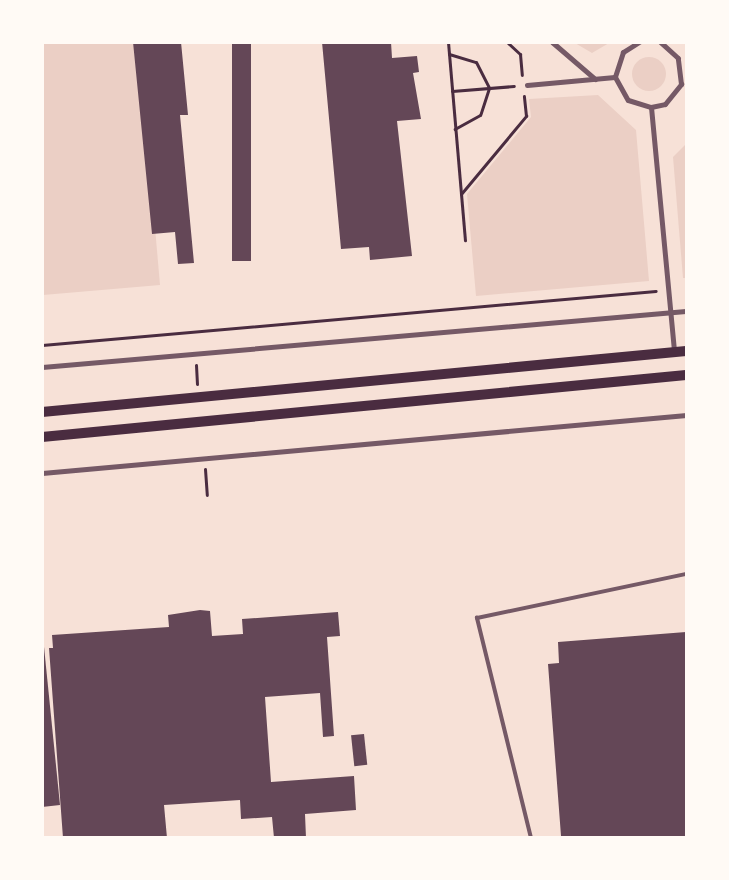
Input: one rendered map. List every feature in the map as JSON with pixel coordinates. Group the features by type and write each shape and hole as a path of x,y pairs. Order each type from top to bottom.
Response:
{"main road":[{"path":"42,412 686,351"},
{"path":"42,437 686,375"}],"street":[{"path":"552,42 595,79"},
{"path":"639,42 624,52 615,77 628,100 651,107 674,96 684,71 678,58 660,42"},
{"path":"525,85 615,77"},
{"path":"651,107 674,352"},
{"path":"42,368 686,311"},
{"path":"42,473 686,415"}],"lane":[{"path":"531,838 477,618 686,574"}],"path":[{"path":"448,42 465,240"},
{"path":"461,194 526,116 525,85 520,54 507,42"},
{"path":"449,54 476,62 489,88 480,115 455,129"},
{"path":"452,91 525,85"},
{"path":"42,345 667,290"}],"shaded area":[{"path":"43,43 139,43 160,285 43,295"},
{"path":"575,43 609,43 592,53"},
{"path":"649,57 656,58 661,62 665,67 665,81 661,86 656,90 649,91 642,90 637,86 633,81 632,74 633,67 637,62 642,58"},
{"path":"598,95 636,130 649,281 476,296 467,194 531,117 529,99"},
{"path":"686,144 686,278 683,278 673,157"}],"building":[{"path":"133,42 181,42 188,115 180,115 194,263 178,264 175,232 152,234"},
{"path":"232,42 251,42 251,261 232,261"},
{"path":"322,42 391,42 392,58 417,56 419,72 413,73 421,119 397,121 412,256 370,260 369,247 341,249"},
{"path":"200,610 210,611 212,636 243,634 242,619 338,612 340,636 327,637 334,736 323,737 320,693 265,697 271,782 354,776 356,810 305,814 306,838 274,838 272,817 241,819 240,800 164,805 167,838 63,838 49,648 53,648 52,635 169,627 168,615"},
{"path":"42,627 60,805 42,807"},
{"path":"686,632 686,838 561,836 548,664 559,663 558,642"},
{"path":"364,734 367,765 354,766 351,735"}]}
